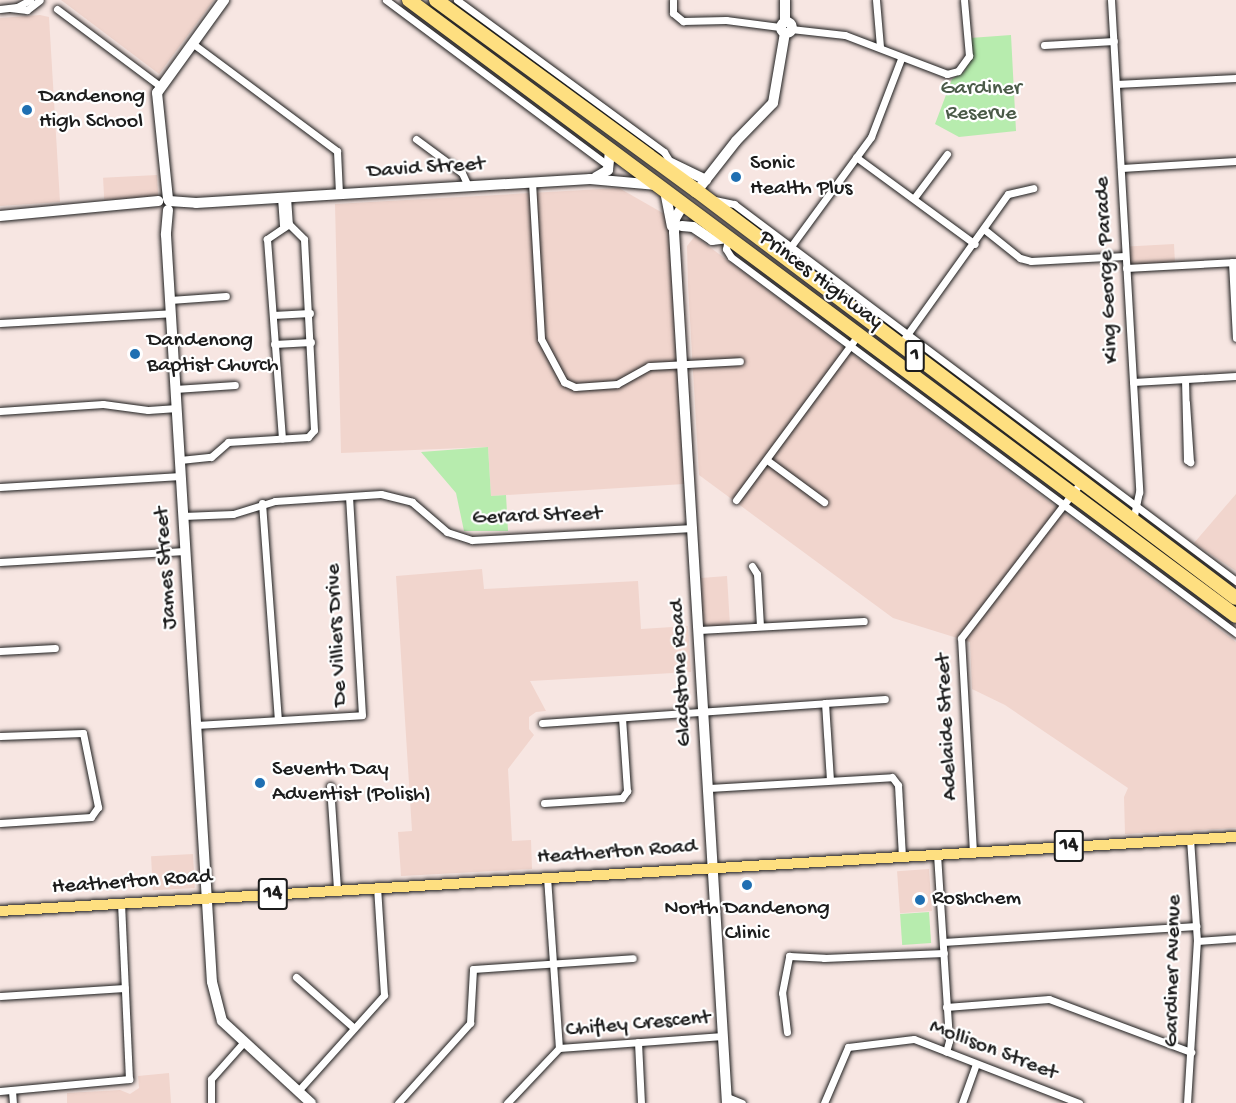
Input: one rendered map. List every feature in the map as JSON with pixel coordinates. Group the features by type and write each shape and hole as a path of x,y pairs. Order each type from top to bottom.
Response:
{"highway":[{"name":"Princes Highway","path":"410,0 728,238 854,341 1068,500 1124,534 1236,616"},
{"name":"Princes Highway","path":"449,2 550,85 704,190 782,258 903,340 946,380 1236,598"},
{"path":"686,207 704,190"}],"main road":[{"path":"160,86 224,0"},
{"path":"704,190 773,103 785,28 785,0"},
{"name":"James Street","path":"160,86 162,173 212,982 217,1012 239,1039 311,1103"},
{"path":"590,179 605,173 609,166 606,148"},
{"name":"David Street","path":"0,216 590,179 661,188"},
{"path":"661,188 677,233 691,226 712,240 728,238"},
{"name":"Gladstone Road","path":"686,207 677,233 683,364 727,1100"},
{"name":"Heatherton Road","path":"0,911 713,866 1236,837"}],"street":[{"path":"10,8 30,0"},
{"path":"0,9 27,10 40,0"},
{"path":"386,0 609,166"},
{"path":"673,0 677,18 846,35 880,47 901,59 946,74 958,71 969,56 964,0"},
{"path":"876,0 880,47"},
{"name":"King George Parade","path":"1111,0 1133,382 1137,506 1133,520 1124,534"},
{"path":"449,2 566,80 664,152 669,166"},
{"path":"57,9 160,86"},
{"path":"1044,45 1114,41"},
{"path":"192,43 337,151 339,194"},
{"path":"782,258 871,137 901,59"},
{"path":"1116,84 1236,78"},
{"path":"550,85 566,80"},
{"path":"416,139 462,173 468,186"},
{"path":"573,139 606,148"},
{"path":"914,198 947,154"},
{"path":"855,157 975,244"},
{"path":"1120,168 1236,161"},
{"path":"532,182 541,339 564,382 575,387 617,384 646,367 740,361"},
{"path":"903,340 975,244 1008,194 1033,188"},
{"name":"Princes Highway","path":"704,190 729,201 791,246 903,340 961,376 1236,581"},
{"path":"180,460 211,457 228,442 308,438 314,430 310,313 304,237 286,224 284,197"},
{"path":"282,438 267,239 286,224"},
{"path":"985,230 1020,258 1031,261 1125,256"},
{"path":"1126,268 1234,262 1236,338"},
{"path":"170,300 226,296"},
{"path":"0,323 171,313"},
{"path":"273,315 310,313"},
{"path":"736,500 854,341"},
{"path":"274,344 311,342"},
{"path":"946,380 961,376"},
{"path":"1133,382 1236,376"},
{"path":"1185,379 1187,460 1190,462 1190,407 1186,403"},
{"path":"175,388 235,385"},
{"path":"0,411 103,404 148,410 177,408"},
{"path":"766,460 824,502"},
{"path":"0,487 181,476"},
{"name":"Adelaide Street","path":"973,852 961,638 1083,481"},
{"name":"Gerard Street","path":"183,516 233,514 262,503 349,497 399,497 418,506 447,532 477,541 693,528"},
{"name":"De Villiers Drive","path":"196,725 362,715 349,497"},
{"name":"Princes Highway","path":"1068,500 1236,633"},
{"path":"262,503 278,719"},
{"path":"0,562 185,551"},
{"path":"752,566 757,574 760,626"},
{"path":"699,630 864,621"},
{"path":"0,651 55,648"},
{"path":"542,723 885,699"},
{"path":"825,703 830,780"},
{"path":"544,803 622,798 627,791 622,718"},
{"path":"0,736 76,731 87,737 98,807 91,817 0,822"},
{"path":"709,788 890,777 896,780 902,856"},
{"path":"330,786 337,890"},
{"name":"Gardiner Avenue","path":"1187,1103 1197,941 1190,839"},
{"path":"938,854 944,953 946,1052"},
{"path":"547,877 559,1048"},
{"path":"298,1091 384,995 377,887"},
{"path":"0,1090 123,1083 131,1074 121,904"},
{"path":"943,942 1196,926"},
{"path":"1197,941 1236,938"},
{"path":"788,1032 782,993 789,956 824,958 944,953"},
{"path":"398,1103 472,1019 471,970 633,958"},
{"path":"296,977 354,1028"},
{"path":"0,996 125,988"},
{"path":"946,1007 1049,999 1191,1052"},
{"name":"Chifley Crescent","path":"507,1103 559,1048 723,1036"},
{"path":"210,1103 211,1079 239,1039"},
{"name":"Mollison Street","path":"824,1103 843,1052 856,1043 914,1040 1079,1103"},
{"path":"638,1042 641,1103"},
{"path":"962,1103 976,1064"},
{"path":"12,1090 13,1103"},
{"path":"1052,1103 1056,1094"},
{"path":"727,1100 742,1103"}],"shaded area":[{"name":"Dandenong High School","path":"61,0 214,0 159,74"},
{"name":"Dandenong High School","path":"40,15 49,17 60,202 0,206 0,18"},
{"path":"157,175 158,197 104,200 103,178"},
{"path":"619,188 668,216 684,484 491,496 488,447 341,453 335,204"},
{"path":"695,236 1236,642 1236,828 1125,834 1124,797 1128,788 1005,705 972,689 970,642 893,618 699,475 687,246"},
{"path":"1174,244 1175,263 1129,265 1128,246"},
{"path":"1236,494 1236,571 1194,543"},
{"path":"482,569 484,589 638,581 641,629 688,626 691,672 530,681 546,711 536,712 529,717 529,729 534,735 508,769 512,841 531,840 532,869 401,876 398,832 412,831 396,576"},
{"path":"727,576 730,625 707,627 703,623 701,578"},
{"path":"193,854 195,888 153,890 151,856"},
{"path":"929,869 932,911 900,913 897,871"},
{"path":"169,1073 171,1103 67,1103 67,1093 120,1090 130,1094 139,1088 138,1076"}],"green space":[{"name":"Gardiner Reserve","path":"1011,35 1016,131 959,137 935,124 952,79 964,72 971,58 970,38"},
{"path":"488,447 491,496 506,495 508,531 464,531 456,493 421,452"},
{"path":"929,912 931,943 902,945 900,914"}],"place":[{"name":"Dandenong High School","path":"27,110"},
{"name":"Sonic Health Plus","path":"736,177"},
{"name":"Dandenong Baptist Church","path":"135,354"},
{"name":"Seventh Day Adventist (Polish)","path":"260,783"},
{"name":"North Dandenong Clinic","path":"747,885"},
{"name":"Roshchem","path":"920,900"}]}
